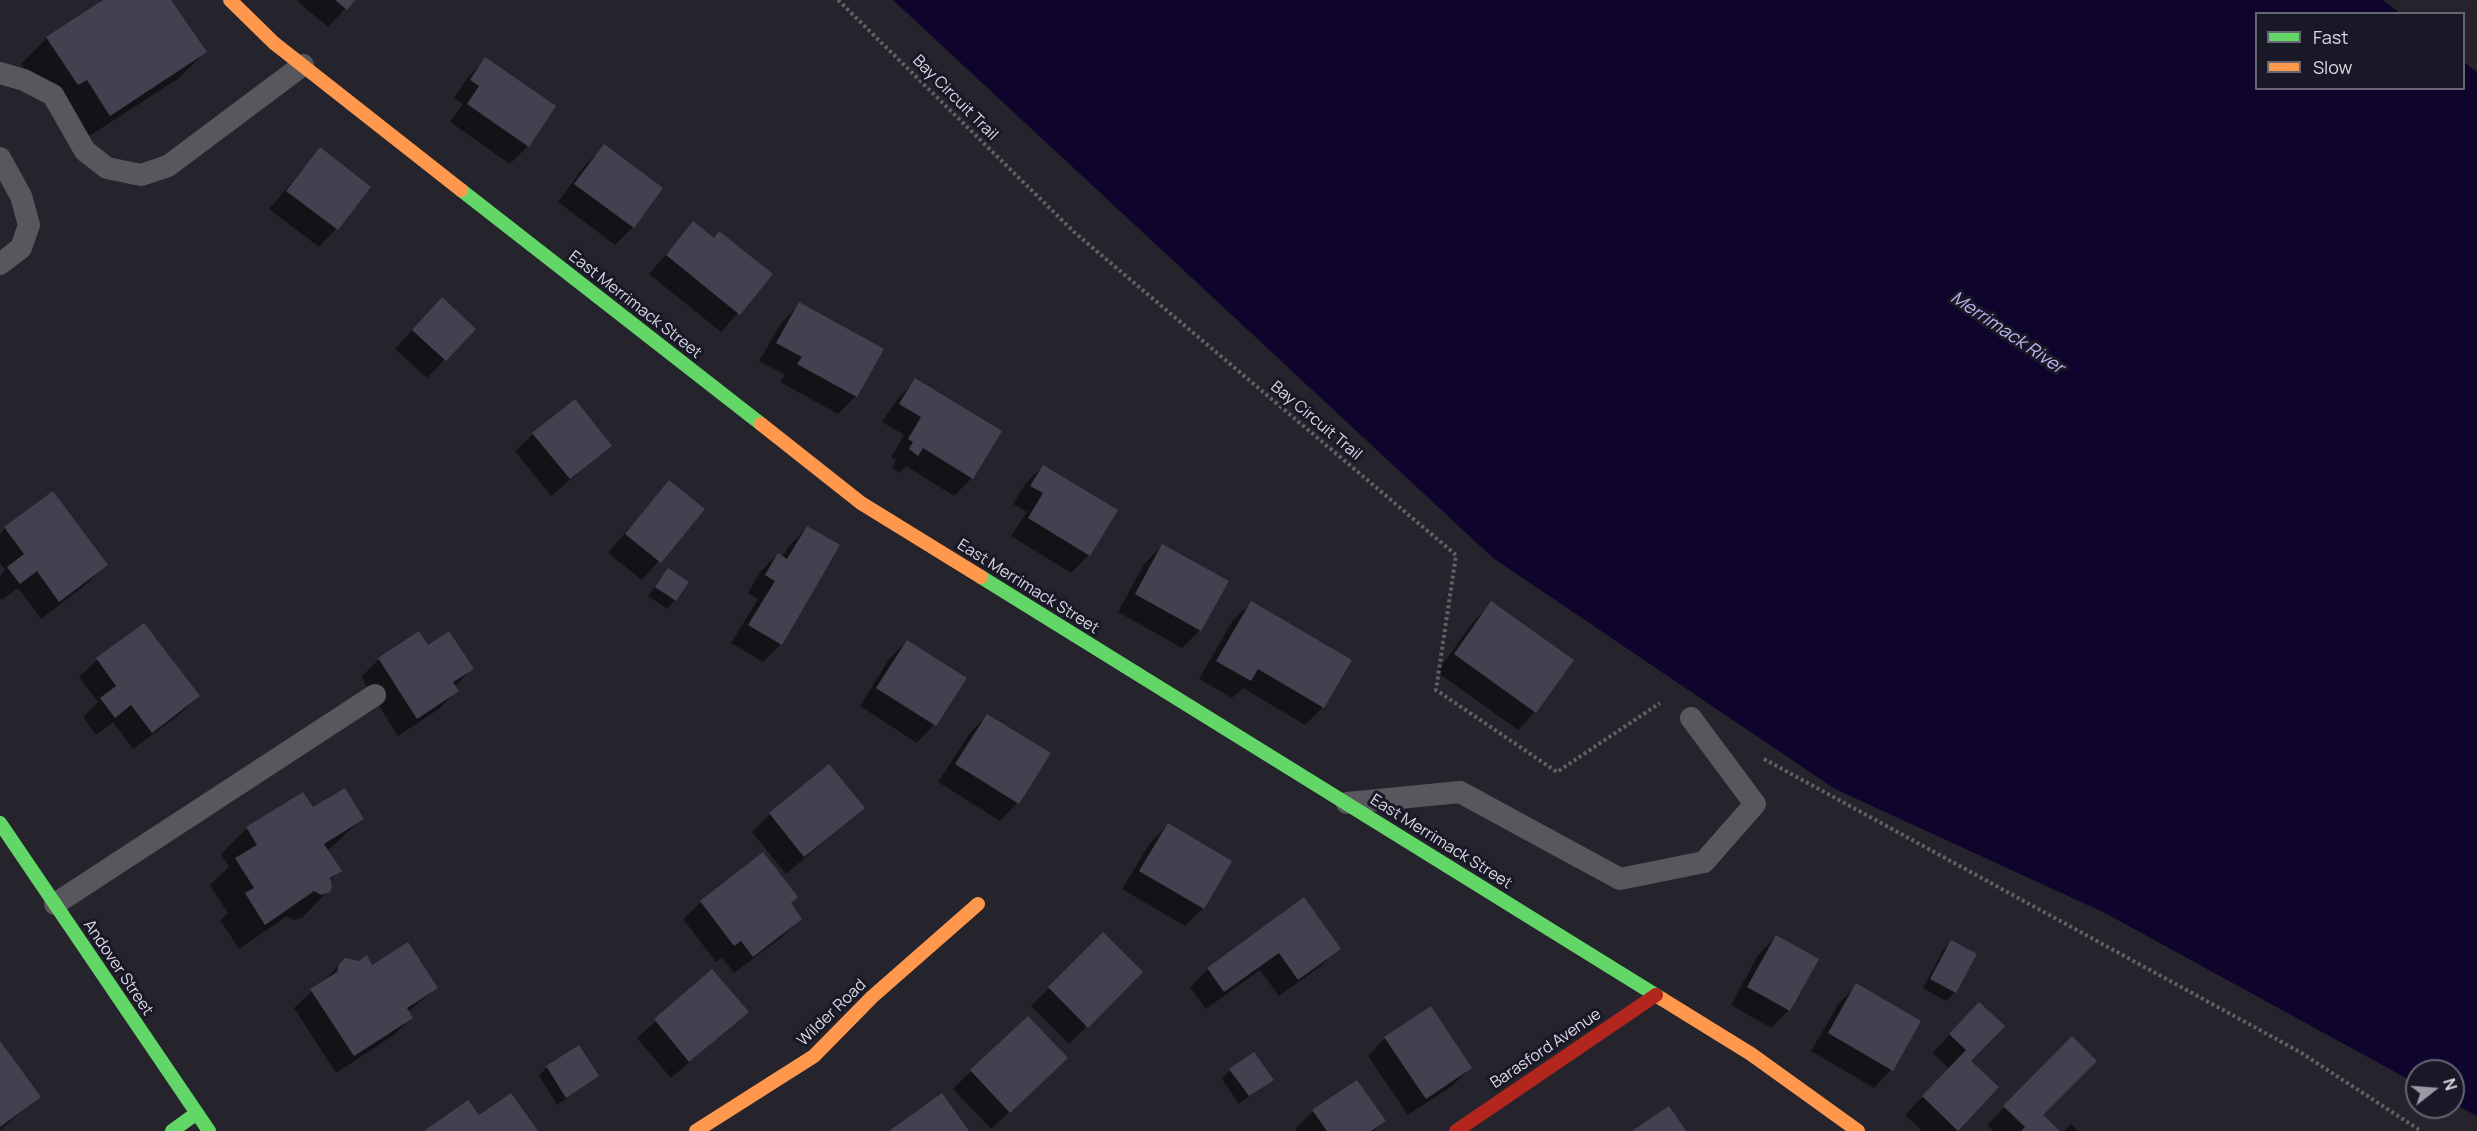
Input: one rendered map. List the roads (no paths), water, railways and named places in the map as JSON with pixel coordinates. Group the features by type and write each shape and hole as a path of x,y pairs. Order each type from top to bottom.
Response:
{"street":[{"name":"East Merrimack Street","path":"230,0 274,43 861,503 1751,1054 1858,1131"},
{"name":"Andover Street","path":"0,823 209,1131"},
{"name":"Wilder Road","path":"696,1131 814,1056 872,997 978,904"},
{"name":"Barasford Avenue","path":"1456,1131 1656,995"},
{"path":"171,1131 197,1113"}],"lane":[{"path":"0,73 24,80 52,95 86,151 107,168 141,174 168,166 303,65"},
{"path":"0,158 21,196 29,225 21,248 0,264"},
{"path":"55,904 375,695"},
{"path":"1347,802 1460,792 1620,879 1704,862 1755,804 1691,718"}],"water":[{"name":"Merrimack River","path":"893,0 2383,0 2399,12 2255,12 2255,90 2465,90 2465,63 2477,72 2477,1116 2465,1110 2465,1059 2405,1059 2405,1077 2105,913 1835,789 1493,558"}]}
